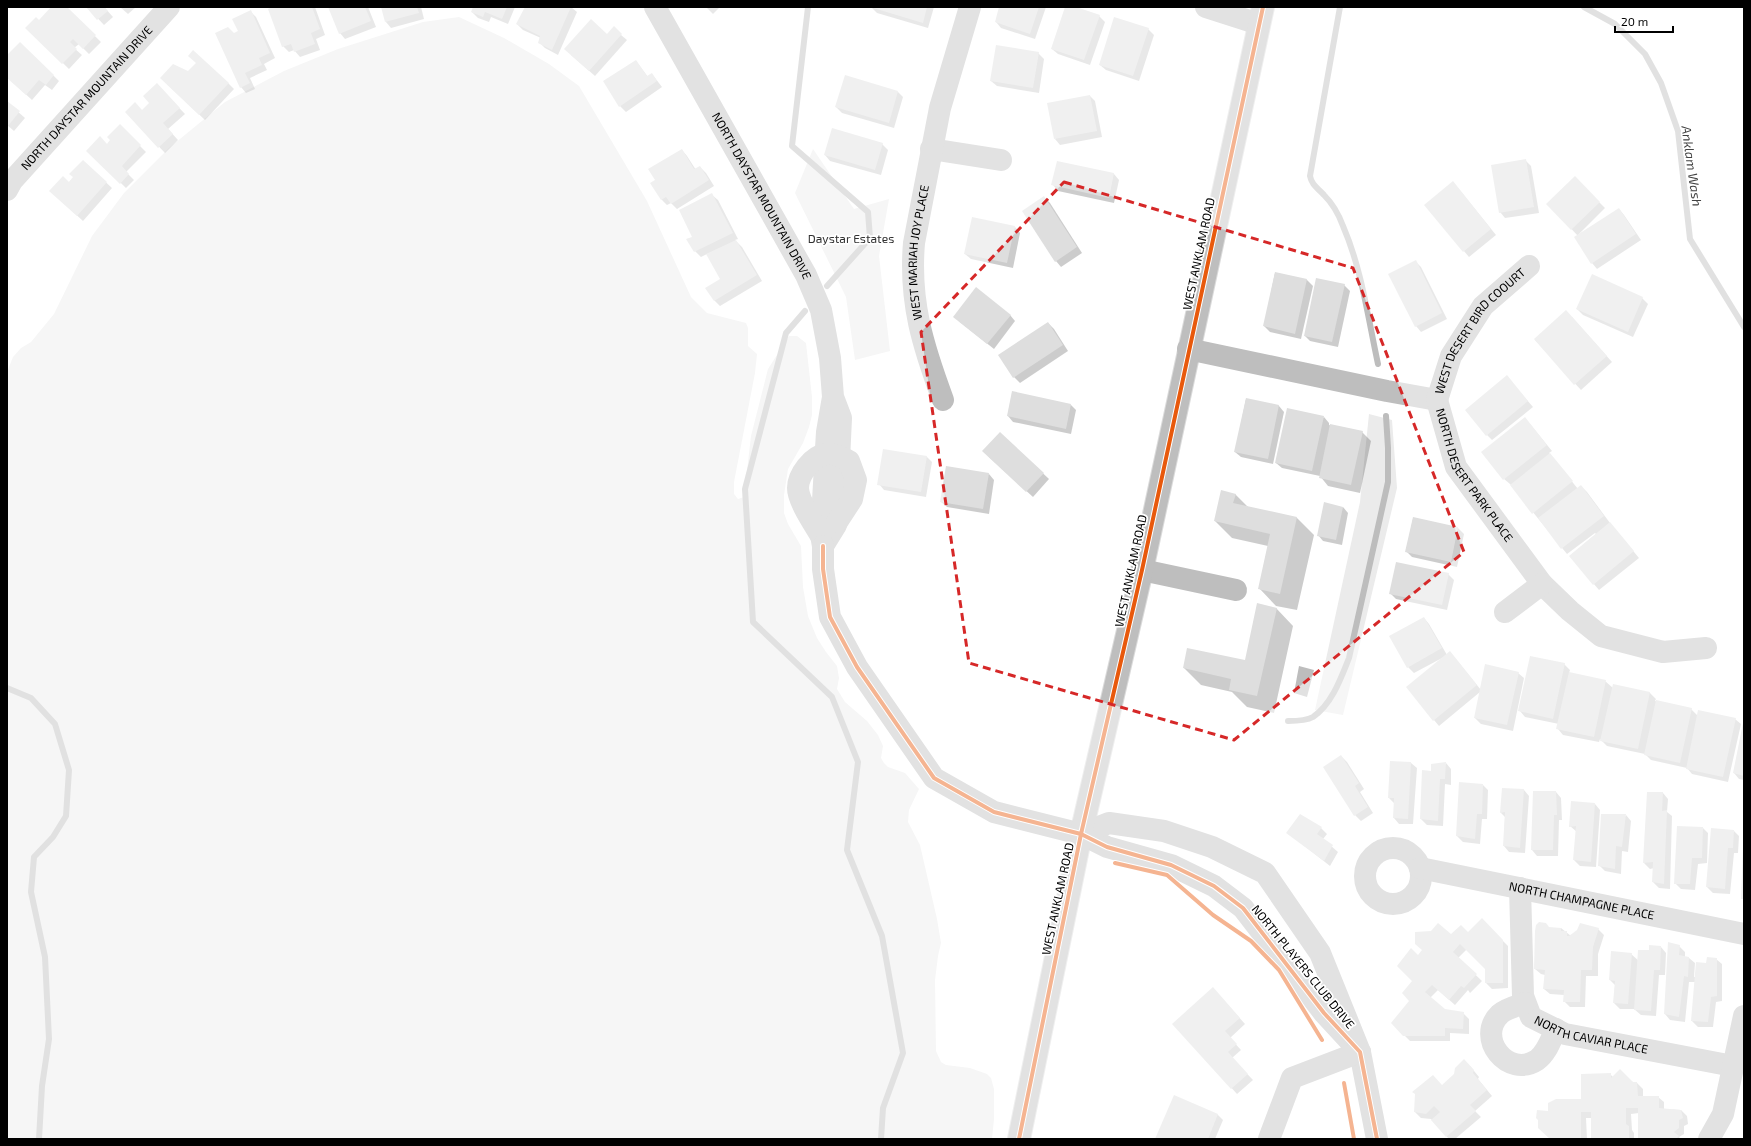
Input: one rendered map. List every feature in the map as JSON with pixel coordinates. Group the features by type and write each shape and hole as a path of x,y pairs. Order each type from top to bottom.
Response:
{"street":[{"name":"NORTH DAYSTAR MOUNTAIN DRIVE","path":"7,190 12,181 169,7"},
{"name":"NORTH DAYSTAR MOUNTAIN DRIVE","path":"655,7 809,282 821,310 830,358 833,397 827,426 832,455 823,569 830,617 857,667 934,778 994,812 1081,834"},
{"name":"WEST MARIAH JOY PLACE","path":"943,400 929,362 917,319 912,264 914,243 940,108 970,7"},
{"path":"1206,7 1261,16"},
{"name":"WEST ANKLAM ROAD","path":"1019,1139 1081,834 1142,570 1188,349 1261,16"},
{"path":"931,149 1000,160"},
{"name":"WEST DESERT BIRD COOURT","path":"1437,400 1451,356 1483,306 1529,266"},
{"name":"NORTH DESERT PARK PLACE","path":"1188,349 1387,391 1437,400 1456,467 1542,584 1570,611 1601,636 1663,652 1706,648"},
{"path":"826,536 852,499 856,480 849,462 832,455"},
{"path":"1142,570 1236,590"},
{"path":"1505,612 1542,584"},
{"name":"NORTH PLAYERS CLUB DRIVE","path":"1081,834 1108,822 1164,831 1212,847 1265,873 1320,953 1360,1052 1377,1139"},
{"name":"NORTH PLAYERS CLUB DRIVE","path":"1081,834 1107,848 1171,865 1214,886 1242,908 1324,1013 1360,1052"},
{"name":"NORTH CHAMPAGNE PLACE","path":"1420,868 1744,934"},
{"name":"NORTH CAVIAR PLACE","path":"1520,888 1523,996 1531,1017 1565,1034 1733,1066"},
{"path":"1525,1003 1508,1009 1494,1022 1492,1041 1502,1058 1510,1063 1519,1065 1528,1064 1537,1060 1544,1054 1556,1029"},
{"path":"1709,1139 1723,1114 1733,1066 1741,1044 1744,1016"},
{"path":"1269,1139 1292,1078 1360,1052"}],"highlighted area":[{"path":"1064,182 1353,268 1464,552 1234,740 969,663 921,332"}],"green space":[{"path":"459,17 504,38 549,64 579,86 647,201 691,297 707,313 746,323 748,328 748,346 757,354 755,373 734,482 734,494 738,499 744,497 751,436 768,369 789,336 797,336 806,343 812,397 812,415 803,443 788,469 784,495 784,513 788,524 801,546 803,587 808,616 817,638 837,666 839,678 837,689 845,702 867,721 878,735 883,746 881,758 884,763 888,767 905,773 919,789 909,810 908,822 920,845 941,943 935,980 936,1051 941,1062 946,1065 970,1068 987,1074 991,1078 994,1089 992,1139 7,1139 7,372 13,357 21,348 31,342 54,314 92,236 124,193 169,148 225,102 284,71 338,49 423,22"},
{"name":"Daystar Estates","path":"813,149 854,209 889,199 879,256 890,351 855,360 846,297 795,193"},
{"path":"1369,414 1392,420 1397,488 1343,715 1315,710 1360,502"}],"shaded area":[{"path":"1299,666 1314,670 1307,697 1294,693"}],"building":[{"path":"51,7 67,7 96,35 83,49 73,39 70,42 77,49 62,64 25,28 36,17 39,20"},
{"path":"86,7 104,7 108,11 97,20"},
{"path":"272,7 312,7 320,29 311,33 315,44 294,52 291,44 282,47 268,9"},
{"path":"328,7 365,7 371,21 339,34"},
{"path":"381,7 417,7 419,13 385,22"},
{"path":"473,7 507,7 502,19 485,12 483,17 471,12"},
{"path":"525,7 571,7 552,50 538,43 540,36 516,24"},
{"path":"870,7 927,7 923,23"},
{"path":"999,7 1039,7 1030,34 995,22"},
{"path":"1065,7 1076,7 1100,15 1084,60 1051,49"},
{"path":"251,10 270,53 259,58 262,65 245,73 250,83 240,88 215,33 228,27 234,33 238,31 232,19"},
{"path":"1114,17 1149,28 1133,76 1099,65"},
{"path":"591,19 607,34 614,26 622,34 589,71 564,49"},
{"path":"20,42 54,75 46,85 39,80 26,95 7,78 7,55"},
{"path":"996,45 1039,52 1033,88 990,81"},
{"path":"193,50 229,83 199,115 160,78 173,64 188,71 196,63 188,56"},
{"path":"636,60 647,76 652,73 657,81 619,107 603,81"},
{"path":"845,75 898,91 889,123 835,107"},
{"path":"157,83 180,108 163,123 173,134 158,148 125,112 135,102 142,110 149,103 143,96"},
{"path":"1090,95 1097,131 1054,139 1047,103"},
{"path":"7,101 20,111 8,126 7,125"},
{"path":"120,124 141,145 122,166 129,174 120,184 86,151 100,136 107,144 110,140 107,137"},
{"path":"832,128 883,143 875,170 824,155"},
{"path":"682,149 694,169 700,166 709,180 671,204 666,197 661,200 650,183 655,180 648,169"},
{"path":"1526,159 1534,207 1499,213 1491,165"},
{"path":"83,160 107,182 77,216 49,191 63,176 69,182 73,177 69,174"},
{"path":"1057,161 1114,173 1109,198 1051,185"},
{"path":"1575,176 1600,202 1571,230 1546,204"},
{"path":"1453,181 1491,229 1463,252 1424,205"},
{"path":"712,193 733,233 694,252 686,239 692,237 679,210"},
{"path":"1044,196 1077,247 1055,262 1022,211"},
{"path":"1619,208 1636,234 1591,264 1574,237"},
{"path":"972,217 1015,226 1007,263 964,254"},
{"path":"736,240 757,275 714,301 705,288 720,279 706,254"},
{"path":"1416,260 1442,313 1415,327 1388,274"},
{"path":"1275,272 1307,279 1295,334 1263,326"},
{"path":"1592,274 1643,297 1628,332 1576,309"},
{"path":"1316,278 1345,284 1332,342 1304,336"},
{"path":"976,287 1011,315 987,344 953,317"},
{"path":"1566,310 1607,356 1574,385 1534,339"},
{"path":"1048,322 1063,345 1013,378 998,355"},
{"path":"1507,375 1528,401 1486,436 1465,410"},
{"path":"1012,391 1071,404 1066,429 1007,416"},
{"path":"1246,398 1279,405 1268,459 1234,452"},
{"path":"1287,408 1324,416 1312,471 1275,463"},
{"path":"1525,417 1547,445 1503,480 1481,452"},
{"path":"1330,424 1363,431 1351,485 1319,478"},
{"path":"1000,432 1044,473 1026,492 982,451"},
{"path":"883,449 927,456 921,492 877,485"},
{"path":"1550,453 1573,481 1532,514 1510,485"},
{"path":"946,466 989,473 983,509 940,502"},
{"path":"1581,485 1604,516 1561,549 1538,518"},
{"path":"1221,490 1236,494 1233,503 1297,517 1280,594 1258,589 1270,534 1214,521"},
{"path":"1324,502 1343,507 1336,540 1317,536"},
{"path":"1413,517 1458,527 1451,562 1405,552"},
{"path":"1610,522 1634,551 1593,585 1569,556"},
{"path":"1396,562 1449,573 1442,605 1389,594"},
{"path":"1257,603 1277,608 1257,696 1229,690 1231,679 1183,668 1187,648 1245,660"},
{"path":"1424,617 1442,648 1407,668 1389,636"},
{"path":"1450,651 1477,685 1433,721 1406,687"},
{"path":"1530,656 1565,663 1553,719 1518,711"},
{"path":"1485,664 1519,672 1507,725 1474,718"},
{"path":"1569,672 1606,680 1594,737 1556,729"},
{"path":"1613,684 1650,692 1638,749 1600,741"},
{"path":"1656,700 1692,708 1680,763 1644,755"},
{"path":"1698,710 1736,718 1723,777 1686,769"},
{"path":"1744,723 1744,776 1733,773"},
{"path":"1341,755 1359,783 1355,786 1368,807 1354,816 1323,767"},
{"path":"1390,761 1411,762 1408,819 1393,818 1394,798 1388,798"},
{"path":"1446,762 1445,779 1440,779 1438,821 1420,819 1422,770 1431,771 1431,764"},
{"path":"1459,782 1483,784 1482,814 1477,814 1475,839 1456,836"},
{"path":"1502,788 1524,789 1520,848 1503,846 1505,812 1500,813"},
{"path":"1533,791 1556,791 1557,815 1554,815 1553,850 1531,850"},
{"path":"1647,792 1663,792 1662,811 1667,810 1664,884 1652,882 1653,862 1643,863"},
{"path":"1571,801 1595,803 1591,862 1573,860 1576,826 1569,827"},
{"path":"1300,814 1322,827 1317,834 1333,845 1324,861 1286,833"},
{"path":"1601,814 1626,814 1622,847 1616,846 1615,869 1598,866"},
{"path":"1677,826 1703,827 1702,858 1692,858 1690,884 1674,884"},
{"path":"1711,828 1734,830 1733,848 1728,848 1725,889 1706,887"},
{"path":"1743,847 1744,899 1741,899"},
{"path":"1482,918 1503,940 1503,983 1485,983 1485,969 1460,944 1453,952 1477,974 1464,988 1461,986 1449,1000 1432,985 1425,992 1445,1009 1464,1012 1463,1029 1445,1028 1445,1036 1403,1036 1391,1023 1409,1001 1402,993 1412,981 1397,966 1411,948 1418,955 1422,950 1415,944 1415,932 1431,931 1438,923 1451,934 1461,925 1468,932"},
{"path":"1539,922 1546,923 1549,927 1561,928 1561,931 1567,931 1567,936 1577,930 1580,923 1599,928 1593,947 1592,970 1581,970 1580,1002 1563,1002 1564,990 1543,989 1545,970 1534,969 1535,931 1536,925"},
{"path":"1668,942 1680,945 1679,955 1689,957 1688,977 1684,976 1679,1017 1664,1014"},
{"path":"1649,945 1661,946 1660,970 1654,970 1651,1011 1634,1010 1638,950 1649,950"},
{"path":"1611,951 1632,953 1628,1004 1613,1003 1615,981 1609,980"},
{"path":"1707,957 1717,958 1717,996 1711,997 1708,1022 1691,1021 1696,962 1706,963"},
{"path":"1213,987 1240,1018 1225,1031 1237,1044 1228,1052 1248,1074 1231,1089 1172,1024"},
{"path":"1464,1059 1474,1070 1473,1073 1487,1090 1470,1105 1476,1111 1446,1137 1431,1120 1440,1112 1434,1106 1426,1114 1414,1112 1415,1094 1412,1092 1433,1075 1442,1085 1454,1074 1455,1068"},
{"path":"1620,1069 1633,1082 1637,1082 1638,1096 1659,1096 1659,1108 1681,1110 1683,1118 1679,1120 1679,1128 1674,1132 1679,1136 1676,1139 1638,1139 1638,1108 1626,1108 1626,1124 1629,1126 1629,1139 1591,1139 1591,1112 1581,1112 1581,1139 1550,1139 1538,1128 1538,1120 1536,1118 1537,1110 1548,1111 1548,1103 1556,1099 1581,1099 1581,1074 1611,1073 1611,1078"},
{"path":"1174,1095 1218,1114 1208,1139 1155,1139"}],"waterway":[{"path":"808,7 792,146 868,212 870,238 827,286"},
{"path":"1340,7 1310,176 1314,185 1327,198 1335,209 1350,243 1364,294 1378,364"},
{"name":"Anklam Wash","path":"1584,7 1615,24 1645,54 1661,83 1678,131 1690,239 1744,327"},
{"path":"805,311 786,333 745,489 753,622 832,697 858,762 847,850 882,936 903,1053 883,1108 881,1139"},
{"path":"1288,721 1307,719 1320,712 1331,698 1349,658 1388,482 1386,416"},
{"path":"7,688 31,698 55,724 69,770 66,816 53,837 34,857 31,892 45,957 49,1039 42,1086 39,1139"}],"cycle path":[{"path":"1019,1139 1081,834 1142,570 1263,7"},
{"path":"823,546 823,569 830,617 857,667 934,778 994,812 1081,834 1107,847 1171,865 1214,886 1243,908 1324,1013 1360,1052 1377,1139"},
{"path":"1115,863 1167,875 1213,915 1251,941 1279,970 1322,1040"},
{"path":"1344,1083 1354,1139"}]}
